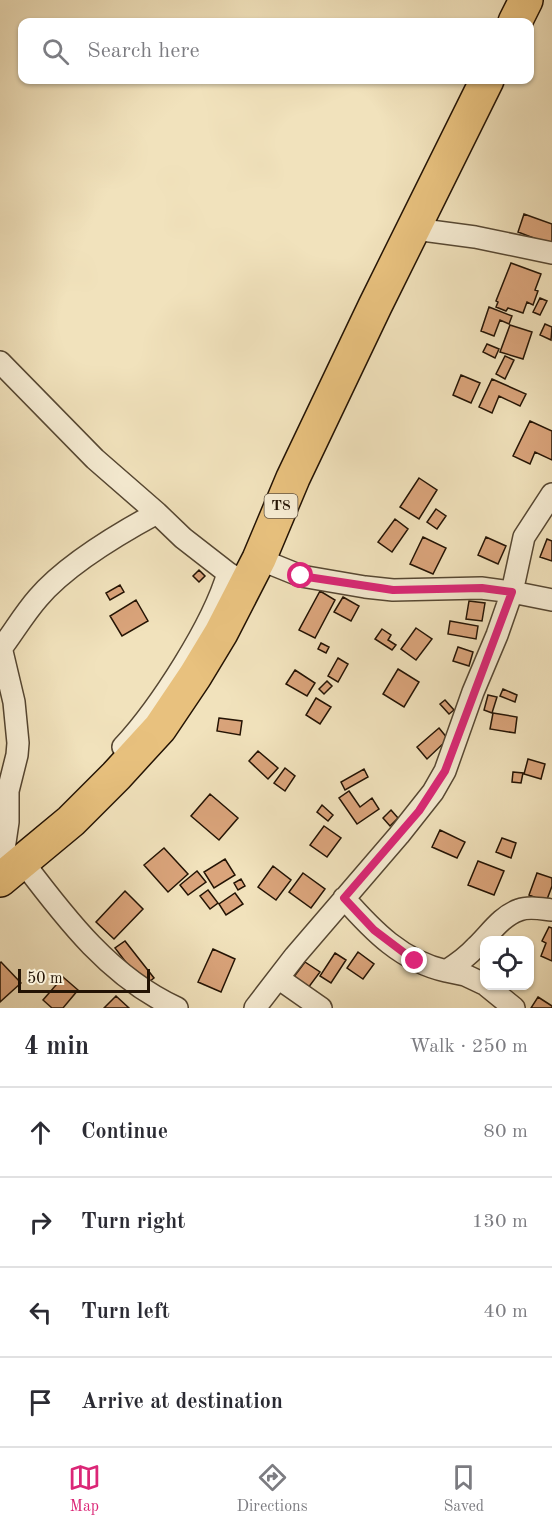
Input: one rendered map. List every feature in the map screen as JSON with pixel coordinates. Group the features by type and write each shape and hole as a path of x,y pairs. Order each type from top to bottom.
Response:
{"highway":[{"path":"517,18 526,0"},
{"name":"T8","path":"7,864 71,821 116,776 160,728 195,676 221,633 245,572 485,84"}],"street":[{"path":"415,229 475,237 552,253"},
{"path":"0,362 95,459 183,538 245,572 301,576 393,590 482,588 552,600"},
{"path":"255,1008 344,898 419,811 445,771 512,592 524,537 552,494"},
{"path":"157,513 62,574 38,598 1,647 14,702 18,743 8,791 7,864 63,914 122,975 148,993 177,1008"},
{"path":"344,898 374,930 403,954 429,967 465,975 480,982"},
{"path":"446,971 458,964 505,918 519,909 552,910"},
{"path":"278,978 321,1008"},
{"path":"492,990 514,1008"}],"building":[{"path":"524,214 552,224 552,245 518,232"},
{"path":"511,263 541,274 535,290 538,291 533,305 527,302 523,313 496,307 498,302 496,301"},
{"path":"540,298 547,301 540,315 533,312"},
{"path":"489,307 512,316 509,324 500,320 494,336 481,331"},
{"path":"545,324 552,327 551,340 540,335"},
{"path":"510,325 532,332 523,359 500,352"},
{"path":"487,344 499,349 495,358 483,352"},
{"path":"505,356 514,360 505,379 496,374"},
{"path":"461,375 480,383 471,403 453,395"},
{"path":"492,379 526,394 520,406 499,396 492,413 479,407"},
{"path":"530,421 552,431 552,460 535,452 530,464 513,456"},
{"path":"419,478 437,490 419,519 400,507"},
{"path":"436,509 446,516 437,529 427,522"},
{"path":"395,519 408,529 392,552 378,542"},
{"path":"423,537 446,548 433,574 410,564"},
{"path":"486,537 506,546 498,564 478,555"},
{"path":"547,539 552,541 552,561 540,557"},
{"path":"199,570 205,576 199,582 193,576"},
{"path":"120,585 124,592 110,600 106,593"},
{"path":"320,591 335,600 315,638 299,630"},
{"path":"343,597 359,606 351,621 334,612"},
{"path":"136,600 148,621 122,636 110,616"},
{"path":"469,601 485,603 482,621 466,619"},
{"path":"450,621 478,626 476,639 448,634"},
{"path":"416,628 432,639 416,660 401,649"},
{"path":"382,629 391,635 388,640 396,645 392,650 375,639"},
{"path":"321,643 329,647 326,653 318,649"},
{"path":"458,647 473,652 469,666 453,661"},
{"path":"338,658 348,664 338,682 328,676"},
{"path":"398,669 419,682 404,707 383,694"},
{"path":"295,670 315,683 307,696 286,684"},
{"path":"327,681 332,686 324,694 319,689"},
{"path":"503,689 517,695 515,702 500,696"},
{"path":"488,695 497,697 492,713 484,710"},
{"path":"316,698 331,707 320,724 306,715"},
{"path":"445,700 454,710 449,714 440,704"},
{"path":"493,713 517,717 515,733 490,729"},
{"path":"219,718 242,721 240,735 217,731"},
{"path":"439,728 448,739 427,759 417,747"},
{"path":"258,751 278,768 268,779 249,761"},
{"path":"528,759 545,764 541,779 524,774"},
{"path":"285,768 295,776 285,791 274,783"},
{"path":"364,769 368,777 345,790 341,782"},
{"path":"513,772 523,773 521,783 512,782"},
{"path":"349,791 360,807 372,798 379,809 357,824 339,798"},
{"path":"210,794 238,818 219,840 191,816"},
{"path":"322,805 333,815 328,821 317,812"},
{"path":"391,810 398,818 390,826 383,818"},
{"path":"324,826 341,838 327,857 310,845"},
{"path":"440,830 465,842 457,858 432,847"},
{"path":"502,838 516,843 511,858 496,852"},
{"path":"164,848 188,874 168,892 144,865"},
{"path":"225,859 235,875 214,888 204,872"},
{"path":"478,861 504,871 494,895 468,885"},
{"path":"273,866 291,880 276,900 258,887"},
{"path":"197,871 206,882 188,895 180,885"},
{"path":"303,873 325,889 311,908 289,892"},
{"path":"537,873 552,878 552,886 546,902 529,895"},
{"path":"241,879 245,886 238,890 234,883"},
{"path":"208,890 218,903 210,909 200,896"},
{"path":"125,891 143,909 114,939 96,922"},
{"path":"235,893 243,904 226,915 219,904"},
{"path":"549,927 552,928 552,961 541,956 546,943 542,941"},
{"path":"125,941 154,978 144,986 115,948"},
{"path":"213,949 235,959 221,992 198,982"},
{"path":"358,952 374,964 363,979 347,968"},
{"path":"335,953 346,960 331,983 320,976"},
{"path":"305,962 320,972 308,988 293,978"},
{"path":"0,963 21,983 0,1002"},
{"path":"63,977 78,990 63,1008 52,1008 43,1000"},
{"path":"116,996 129,1008 104,1008"},
{"path":"538,997 552,1006 552,1008 531,1008"}],"route":[{"path":"301,576 393,590 482,588 512,592 445,771 419,811 344,898 374,930 415,961"}]}
